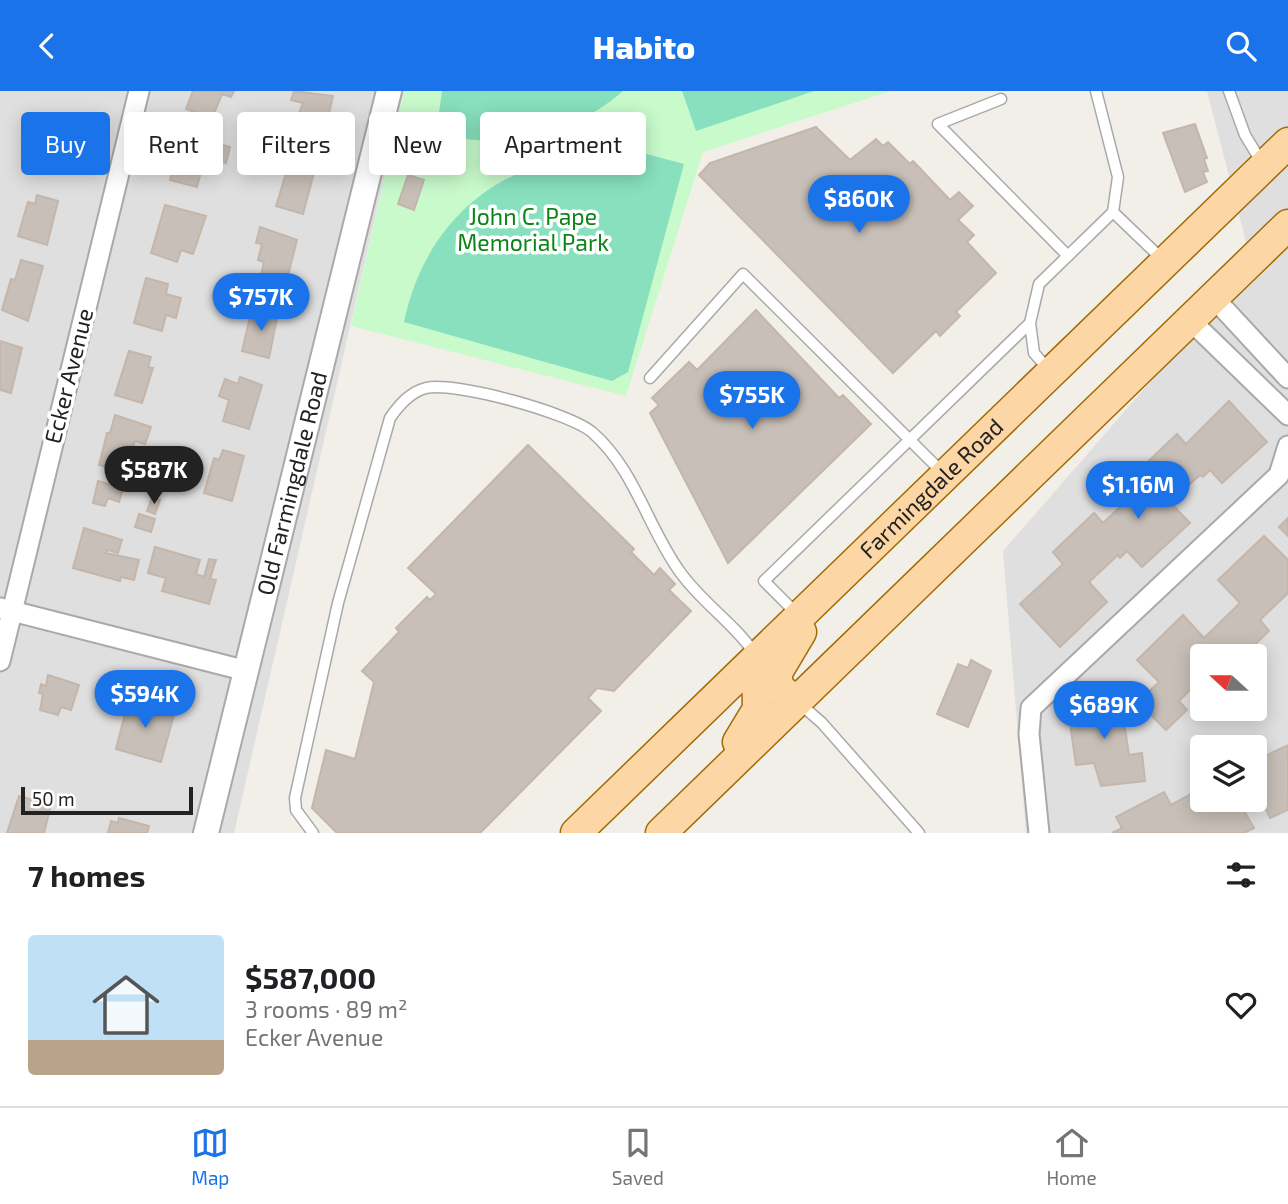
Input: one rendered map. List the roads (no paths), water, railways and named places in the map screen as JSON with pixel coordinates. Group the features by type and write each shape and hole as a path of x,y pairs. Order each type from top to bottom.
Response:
{"main road":[{"name":"Farmingdale Road","path":"576,833 1288,143"},
{"path":"661,833 1288,225"},
{"path":"797,701 779,689 776,682 779,665 842,575"},
{"path":"706,789 758,709 757,657"}],"street":[{"name":"Ecker Avenue","path":"0,661 6,609 139,91"},
{"name":"Old Farmingdale Road","path":"206,833 389,91"},
{"path":"1213,297 1288,378"},
{"path":"1190,320 1288,415"},
{"path":"1039,833 1029,734 1031,708 1279,475 1288,446"},
{"path":"6,609 247,671"}],"lane":[{"path":"1051,372 1034,353 1030,323 1039,284 1113,212 1118,177 1096,91"},
{"path":"1229,91 1245,135 1264,166"},
{"path":"1001,99 939,124 1068,256"},
{"path":"1113,212 1165,262"},
{"path":"650,378 743,274 945,475"},
{"path":"800,616 764,581 911,442 1030,323"},
{"path":"313,833 296,810 295,798 338,603 390,418 404,400 424,388 449,386 536,408 574,420 593,432 621,467 680,572 741,633 757,657"},
{"path":"797,701 822,723 919,833"}],"park label":[{"name":"John C. Pape Memorial Park","path":"533,230"}]}
